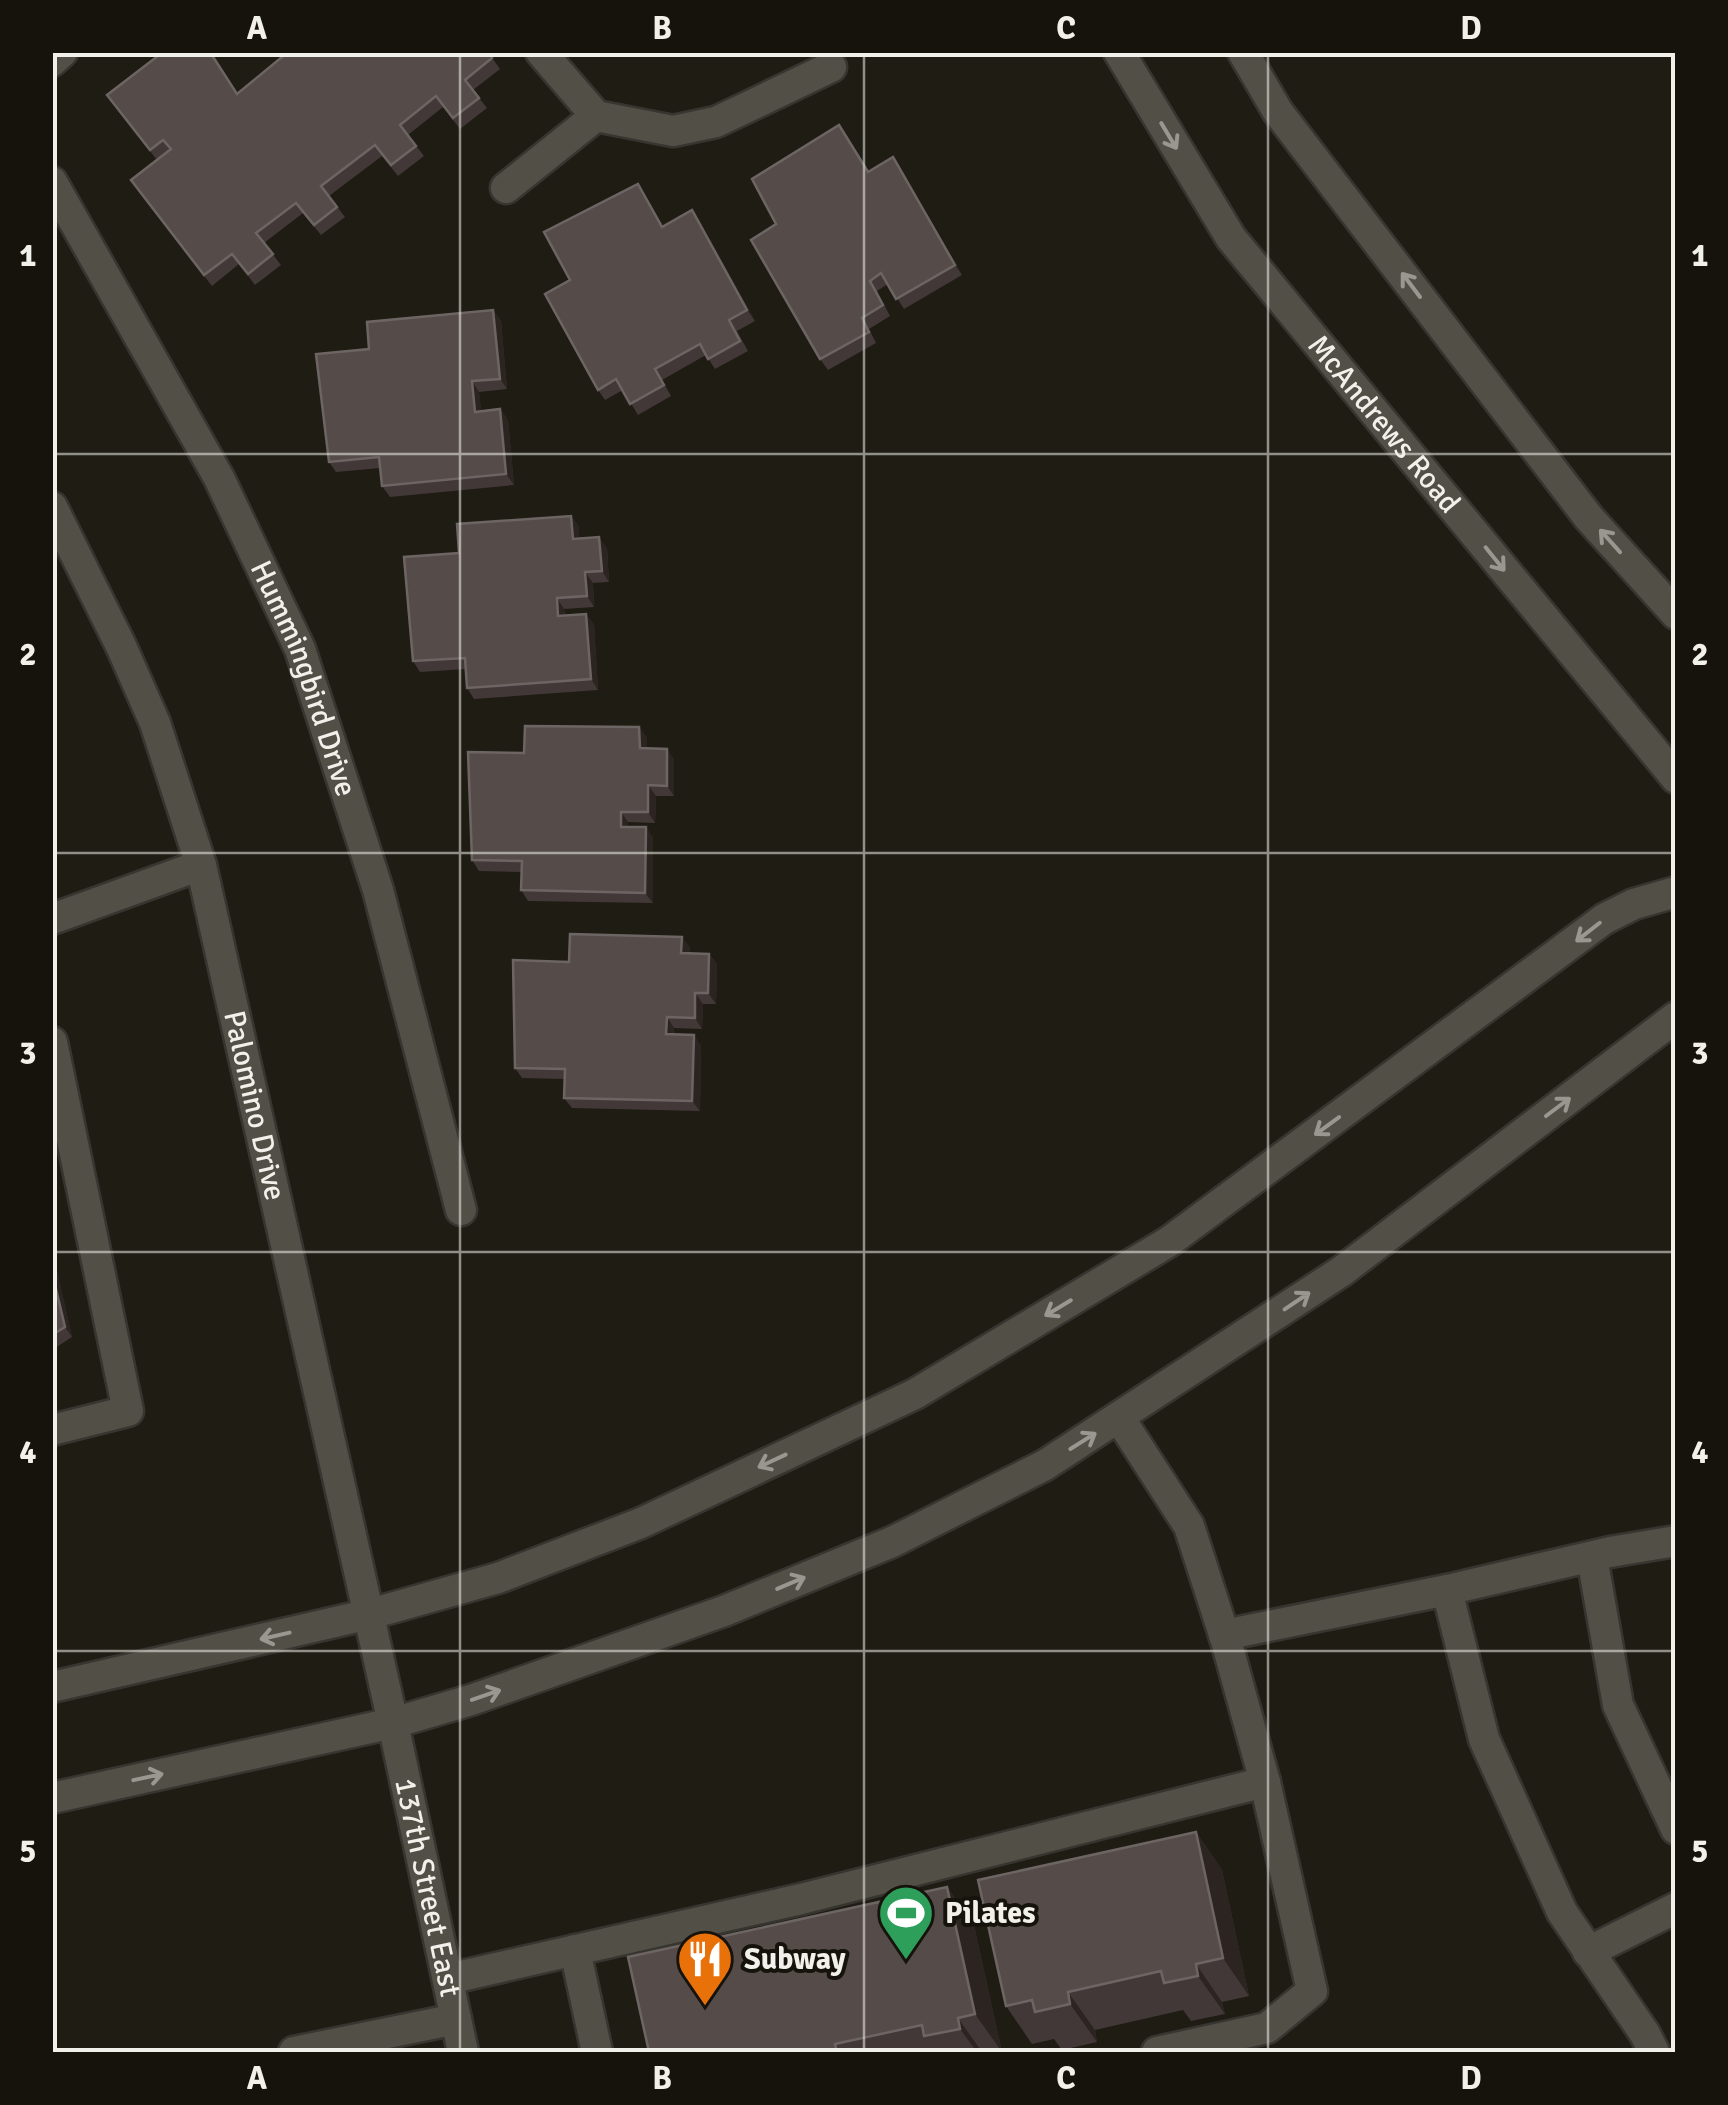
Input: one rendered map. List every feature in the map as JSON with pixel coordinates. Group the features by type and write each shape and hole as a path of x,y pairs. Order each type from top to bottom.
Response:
{"street":[{"path":"52,61 62,52"},
{"path":"541,52 596,116 673,131 716,122 831,68"},
{"name":"McAndrews Road","path":"1119,52 1231,238 1676,778"},
{"path":"1243,52 1278,112 1589,518 1676,614"},
{"path":"506,188 596,116"},
{"name":"Hummingbird Drive","path":"52,182 219,478 300,650 378,890 461,1210"},
{"name":"Palomino Drive","path":"52,507 155,723 201,865 393,1724"},
{"path":"52,920 201,865"},
{"path":"52,1687 370,1614 498,1578 641,1522 914,1394 1170,1241 1604,919 1634,904 1676,892"},
{"path":"52,1798 393,1724 724,1612 892,1542 1045,1465 1342,1271 1676,1017"},
{"path":"52,1042 128,1411 52,1430"},
{"path":"1120,1419 1189,1526 1265,1782 1312,1991 1267,2028 1157,2052"},
{"path":"1224,1635 1676,1541"},
{"path":"1592,1556 1618,1705 1676,1830"},
{"path":"1447,1590 1484,1739 1562,1912 1646,2034 1654,2052"},
{"name":"137th Street East","path":"393,1724 462,2052"},
{"path":"448,1979 801,1899 1265,1782"},
{"path":"1588,1952 1676,1908"},
{"path":"575,1950 598,2052"},
{"path":"294,2052 456,2019"}],"building":[{"path":"163,52 210,52 237,94 288,52 488,52 492,58 465,80 479,98 453,118 436,96 400,125 416,146 391,165 375,145 321,186 337,207 314,225 296,203 256,233 273,254 248,274 232,254 204,275 131,180 171,149 163,140 150,150 107,95"},
{"path":"839,125 868,172 893,157 955,265 896,299 881,273 870,281 883,305 862,318 869,332 820,359 751,240 776,224 752,179"},
{"path":"638,184 662,227 692,210 747,310 729,320 740,341 708,359 700,344 655,369 664,385 630,404 616,379 598,390 545,294 570,280 544,232"},
{"path":"493,310 500,379 472,381 475,412 500,409 506,474 382,486 379,457 329,462 316,354 369,349 367,322"},
{"path":"571,516 573,539 599,537 602,571 585,572 587,596 557,598 558,616 586,614 591,679 467,688 465,658 413,661 404,557 459,553 457,524"},
{"path":"525,726 639,727 640,748 667,749 667,786 648,785 648,812 621,812 621,827 646,827 645,893 521,890 522,861 472,860 468,752 524,753"},
{"path":"570,934 682,937 681,953 709,954 708,993 695,993 695,1018 667,1017 666,1034 694,1035 692,1101 564,1098 565,1069 515,1068 513,960 569,962"},
{"path":"52,1272 65,1327 52,1335"},
{"path":"1196,1832 1223,1958 1196,1964 1198,1976 1164,1983 1161,1971 1068,1992 1070,2004 1035,2012 1032,2000 1006,2006 978,1880"},
{"path":"947,1887 975,2014 958,2018 960,2029 924,2036 922,2025 835,2044 837,2052 649,2052 628,1957"}],"place":[{"name":"Pilates","path":"906,1962"},
{"name":"Subway","path":"705,2008"}]}
